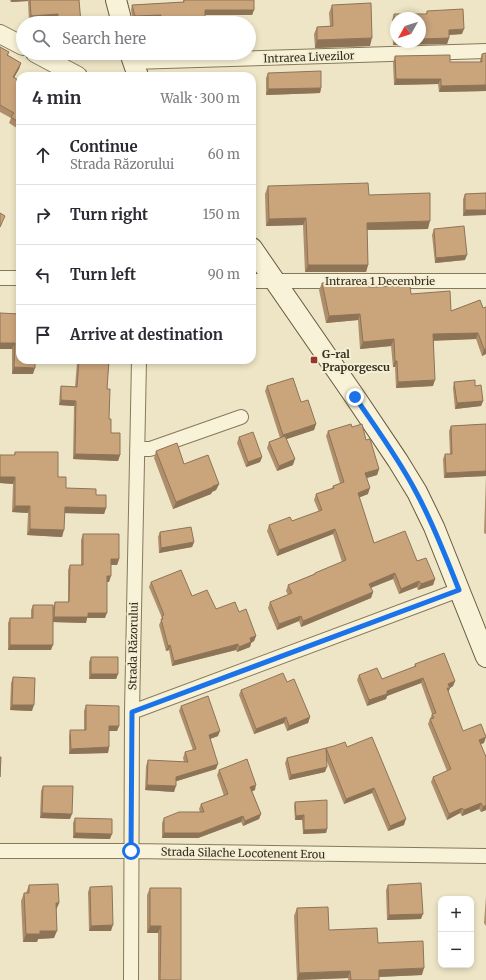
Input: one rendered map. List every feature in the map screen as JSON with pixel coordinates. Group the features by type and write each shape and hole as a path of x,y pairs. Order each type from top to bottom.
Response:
{"main road":[{"path":"116,0 120,16"},
{"path":"256,254 398,461 417,492 434,527 486,657"}],"street":[{"path":"0,34 16,42"},
{"name":"Intrarea Livezilor","path":"256,59 486,51"},
{"path":"48,60 71,72"},
{"name":"Intrarea Livezilor","path":"133,64 242,60"},
{"path":"0,278 16,278"},
{"name":"Intrarea 1 Decembrie","path":"256,281 486,280"},
{"name":"Strada Răzorului","path":"131,980 132,712 139,364"},
{"path":"137,449 150,449 241,418"},
{"path":"132,712 459,590"},
{"name":"Strada Silache Locotenent Erou","path":"0,851 131,851 486,856"}],"building":[{"path":"30,0 79,0 80,16 58,16 58,14 31,16"},
{"path":"184,0 254,0 254,10 205,10 205,16 135,16 132,5 184,2"},
{"path":"371,3 372,38 317,40 317,27 333,26 332,5"},
{"path":"463,9 464,29 449,30 449,38 426,39 427,11"},
{"path":"0,47 9,52 7,55 21,63 13,77 16,79 16,120 11,117 14,113 0,105"},
{"path":"486,53 486,85 441,86 441,79 396,79 395,56 450,55 450,62 482,62 482,54"},
{"path":"321,71 321,88 268,89 268,73"},
{"path":"368,183 369,195 430,193 430,221 367,223 368,265 308,265 306,218 269,219 268,186"},
{"path":"486,193 486,210 465,210 465,194"},
{"path":"0,213 5,216 0,227"},
{"path":"464,226 467,255 436,258 434,229"},
{"path":"322,283 369,283 369,287 410,286 411,294 450,291 451,311 480,300 483,308 486,307 486,349 484,349 478,333 433,334 435,380 398,382 394,339 363,342 360,314 329,316"},
{"path":"0,313 16,314 16,364 35,364 35,368 14,367 15,343 0,343"},
{"path":"79,364 109,364 107,389 110,389 109,419 111,419 111,433 120,433 120,455 75,454 76,401 61,400 61,386 77,387"},
{"path":"293,378 301,402 308,400 316,424 283,435 267,386"},
{"path":"475,380 475,386 481,385 483,401 457,403 454,382"},
{"path":"351,424 352,427 362,424 366,440 370,439 379,469 365,473 370,488 358,493 374,543 405,531 417,561 426,558 435,579 421,584 419,581 401,589 395,573 369,584 373,592 303,621 301,616 279,624 270,602 292,593 288,585 346,560 335,529 279,550 269,525 290,517 292,521 322,510 316,494 334,488 333,486 344,482 328,431"},
{"path":"486,424 486,471 446,473 445,454 452,454 451,426"},
{"path":"253,432 262,457 248,462 239,437"},
{"path":"285,436 295,459 279,466 269,442"},
{"path":"177,443 184,464 208,455 219,484 176,502 156,451"},
{"path":"15,452 58,452 58,477 66,477 66,488 96,489 96,495 106,495 106,508 65,507 64,530 30,529 30,506 15,506 15,477 0,477 0,455 15,455"},
{"path":"191,527 194,542 161,548 160,532"},
{"path":"83,534 119,534 119,559 111,559 111,576 107,576 107,613 88,613 88,617 54,617 55,602 69,602 70,565 83,565"},
{"path":"181,570 192,596 207,590 216,609 235,602 239,612 246,609 256,636 250,638 251,642 239,647 238,644 174,661 170,645 168,646 161,619 163,619 162,616 164,615 151,582"},
{"path":"33,605 53,605 53,645 10,645 10,618 33,618"},
{"path":"444,653 455,681 448,684 450,688 447,688 463,731 481,724 486,737 479,740 486,757 486,805 483,807 481,803 464,810 462,808 449,814 433,777 451,769 430,719 434,718 432,714 436,713 423,678 387,691 387,694 369,700 359,675 377,668 382,679"},
{"path":"91,657 118,657 118,674 91,674"},
{"path":"283,673 287,682 294,679 310,717 289,726 286,717 256,729 241,690"},
{"path":"13,677 35,678 34,705 12,705"},
{"path":"208,696 220,731 209,735 218,764 176,777 176,786 147,785 148,760 188,762 185,752 196,749 181,706"},
{"path":"86,705 119,706 119,726 109,726 109,747 71,749 70,730 86,730"},
{"path":"372,737 406,819 390,826 374,788 346,799 326,748 345,742 347,747"},
{"path":"326,748 327,767 291,775 287,758"},
{"path":"247,759 256,785 250,787 261,814 245,821 243,816 200,833 164,833 164,818 179,812 204,812 201,804 228,794 219,770"},
{"path":"43,786 73,786 72,814 42,813"},
{"path":"327,800 327,829 304,830 304,815 296,816 295,802"},
{"path":"75,818 112,819 112,834 75,833"},
{"path":"421,883 423,914 389,915 388,885"},
{"path":"58,884 59,903 56,903 57,931 40,931 40,934 26,934 24,893 29,893 29,885"},
{"path":"112,886 113,925 91,926 90,887"},
{"path":"150,888 181,888 181,980 160,980 161,926 150,926"},
{"path":"328,907 329,930 377,928 378,943 423,941 424,968 379,970 379,980 351,980 350,971 299,973 297,908"}],"place":[{"name":"G-ral Praporgescu","path":"314,360"}],"route":[{"path":"131,851 132,712 459,590 434,527 417,492 355,397"}]}
